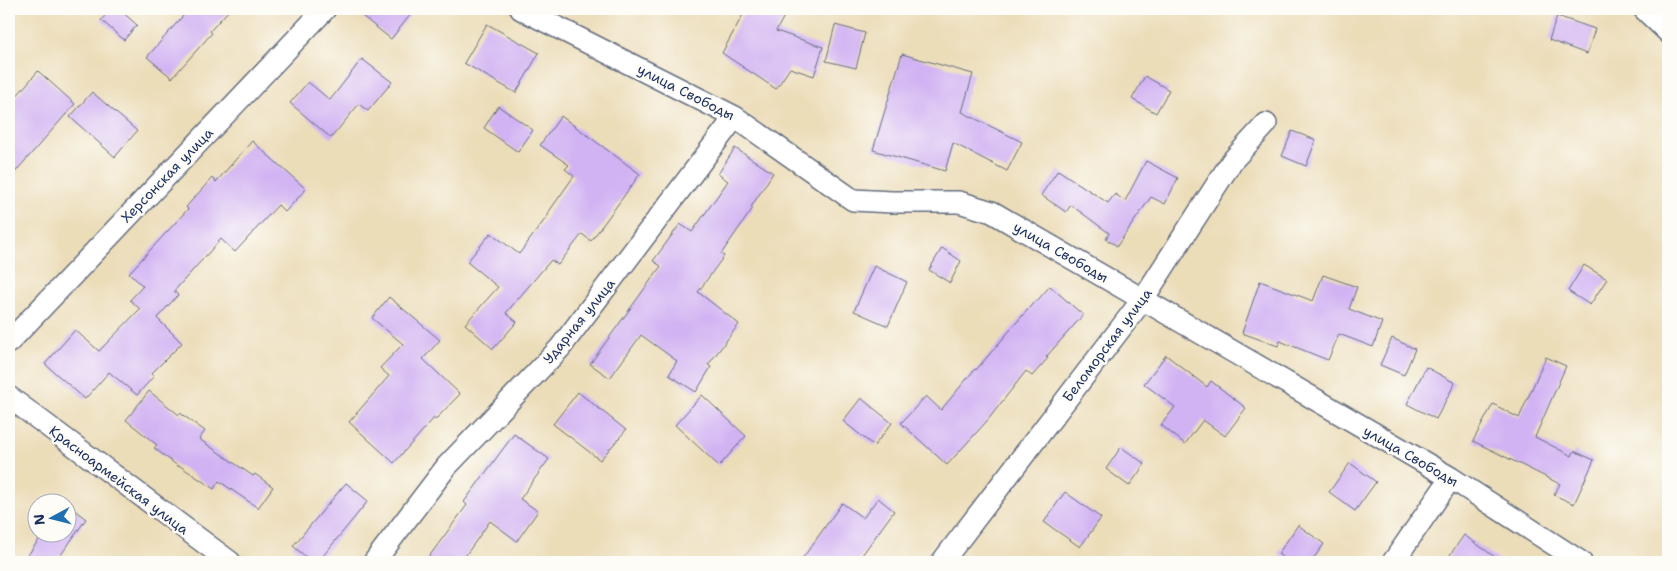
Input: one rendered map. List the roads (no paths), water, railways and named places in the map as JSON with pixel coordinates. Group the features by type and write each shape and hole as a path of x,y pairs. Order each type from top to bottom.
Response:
{"street":[{"name":"Херсонская улица","path":"9,342 325,9"},
{"name":"улица Свободы","path":"520,9 735,117 853,200 959,202 992,212 1451,478 1581,562"},
{"path":"1644,9 1668,32"},
{"name":"Ударная улица","path":"374,562 447,466 560,348 735,117"},
{"name":"Беломорская улица","path":"942,562 1143,299 1232,161 1266,124"},
{"name":"Красноармейская улица","path":"9,397 230,562"},
{"path":"1393,562 1451,478"}]}
